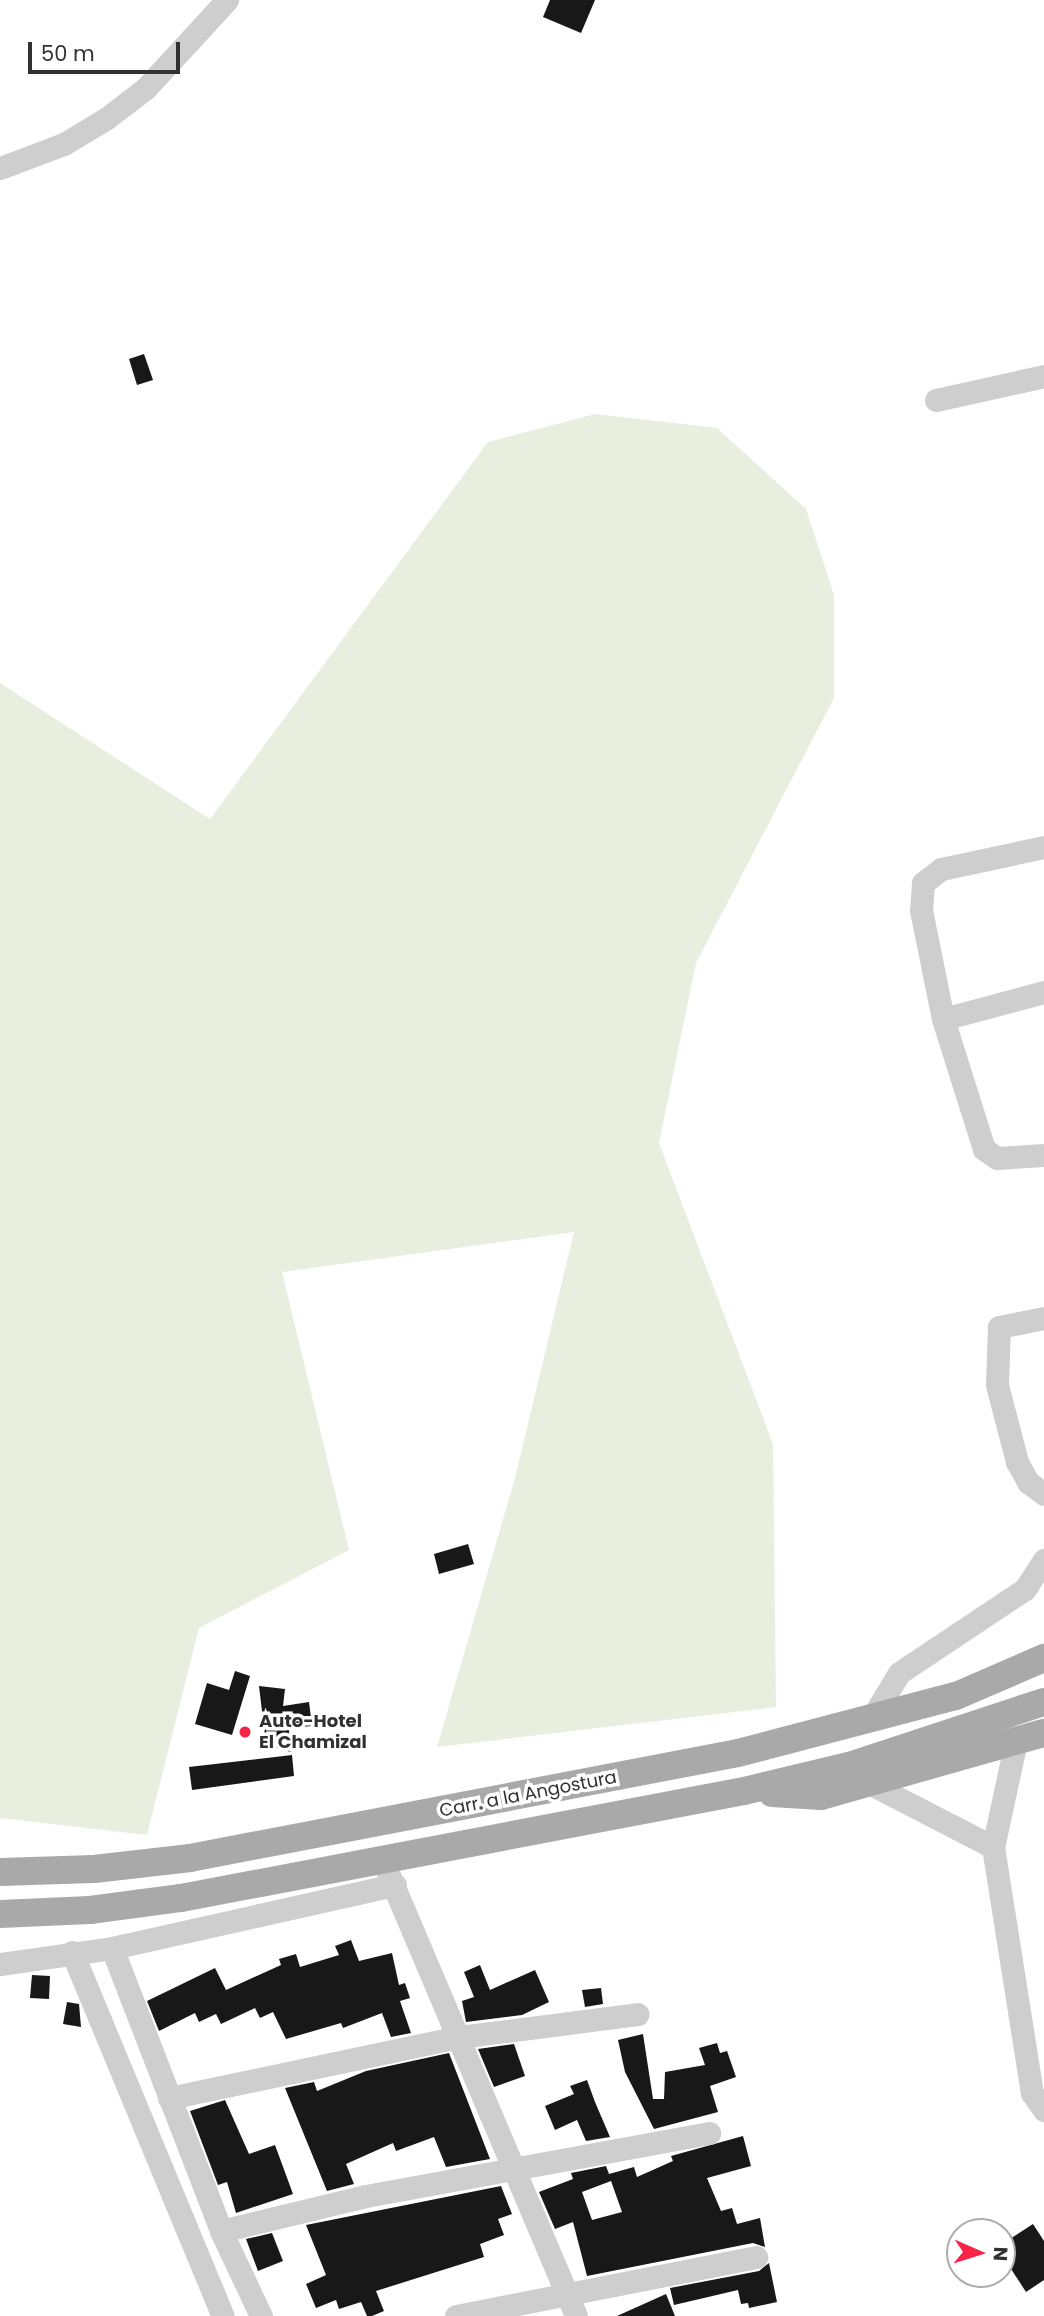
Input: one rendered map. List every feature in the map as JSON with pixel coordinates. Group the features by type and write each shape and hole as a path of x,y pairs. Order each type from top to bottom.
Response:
{"main road":[{"name":"Carr. a la Angostura","path":"0,1872 94,1869 190,1858 738,1753 956,1696 1044,1658"},
{"path":"0,1914 90,1910 389,1873 849,1766 1044,1702"},
{"path":"744,1791 821,1797 1044,1733"}],"street":[{"path":"0,169 64,144 107,118 146,88 227,0"},
{"path":"936,400 1044,376"},
{"path":"1044,847 941,869 923,883 921,910 943,1019 984,1149 997,1158 1044,1155"},
{"path":"943,1019 1044,992"},
{"path":"1044,1318 999,1327 997,1385 1017,1462 1028,1482 1044,1494"},
{"path":"872,1718 899,1673 1026,1589 1044,1560"},
{"path":"1016,1741 993,1847 1032,2094 1044,2110"},
{"path":"869,1783 993,1847"},
{"path":"0,1965 72,1952 113,1948 389,1873 572,2305"},
{"path":"113,1948 221,2231 261,2316"},
{"path":"72,1952 223,2316"},
{"path":"169,2098 459,2038 638,2014"},
{"path":"221,2231 366,2196 709,2133"},
{"path":"456,2316 572,2305 757,2256"}],"green space":[{"path":"595,414 717,428 806,509 834,595 834,698 696,963 659,1143 773,1444 776,1707 437,1747 515,1478 574,1232 282,1272 349,1550 199,1628 147,1835 0,1818 0,683 210,819 488,442"}],"building":[{"path":"550,0 595,0 581,33 543,17"},
{"path":"144,354 153,380 137,385 129,359"},
{"path":"468,1544 474,1564 439,1574 434,1554"},
{"path":"235,1671 250,1676 232,1735 195,1724 207,1683 229,1690"},
{"path":"259,1686 285,1689 283,1706 309,1702 312,1726 289,1728 291,1752 266,1745"},
{"path":"292,1755 294,1776 192,1790 189,1767"},
{"path":"351,1940 359,1961 392,1953 399,1985 405,1983 410,1998 400,2001 411,2033 391,2037 382,2013 343,2028 341,2023 286,2039 273,2012 260,2018 255,2008 221,2024 216,2014 199,2022 195,2013 159,2031 147,2001 215,1968 226,1990 281,1965 279,1959 296,1954 300,1967 339,1955 335,1946"},
{"path":"480,1965 490,1990 535,1970 549,2002 522,2015 466,2022 462,2001 474,1997 464,1972"},
{"path":"32,1975 50,1976 49,1999 30,1998"},
{"path":"601,1988 603,2004 585,2007 582,1990"},
{"path":"67,2002 79,2004 81,2027 63,2024"},
{"path":"643,2034 653,2099 664,2099 665,2072 705,2065 699,2048 717,2043 720,2053 727,2051 736,2077 710,2086 718,2112 654,2129 625,2072 618,2040"},
{"path":"514,2044 525,2076 494,2087 478,2049"},
{"path":"449,2053 490,2159 446,2167 434,2137 396,2151 393,2143 346,2164 354,2184 327,2191 285,2088 314,2082 317,2091 366,2071"},
{"path":"587,2080 610,2137 586,2141 577,2120 555,2130 545,2106 574,2094 570,2086"},
{"path":"225,2100 249,2154 275,2145 293,2194 236,2213 227,2182 218,2185 190,2111"},
{"path":"743,2136 751,2166 707,2178 721,2211 732,2208 737,2224 760,2218 765,2247 753,2243 587,2276 573,2222 555,2229 539,2192 573,2179 571,2173 606,2166 609,2174 634,2167 637,2177 673,2161 671,2156","holes":["611,2181 622,2212 592,2220 582,2192"]},
{"path":"501,2186 512,2214 498,2219 504,2235 480,2244 484,2257 376,2291 384,2311 372,2316 367,2316 361,2302 339,2309 336,2300 316,2308 306,2284 326,2275 306,2225"},
{"path":"1033,2224 1044,2241 1044,2280 1026,2292 1016,2277 1016,2235"},
{"path":"272,2233 283,2261 258,2271 246,2239"},
{"path":"769,2263 777,2302 749,2308 748,2303 741,2304 738,2290 674,2305 670,2288 759,2271"},
{"path":"666,2294 675,2316 617,2316"}],"place":[{"name":"Auto-Hotel El Chamizal","path":"245,1732"}]}
